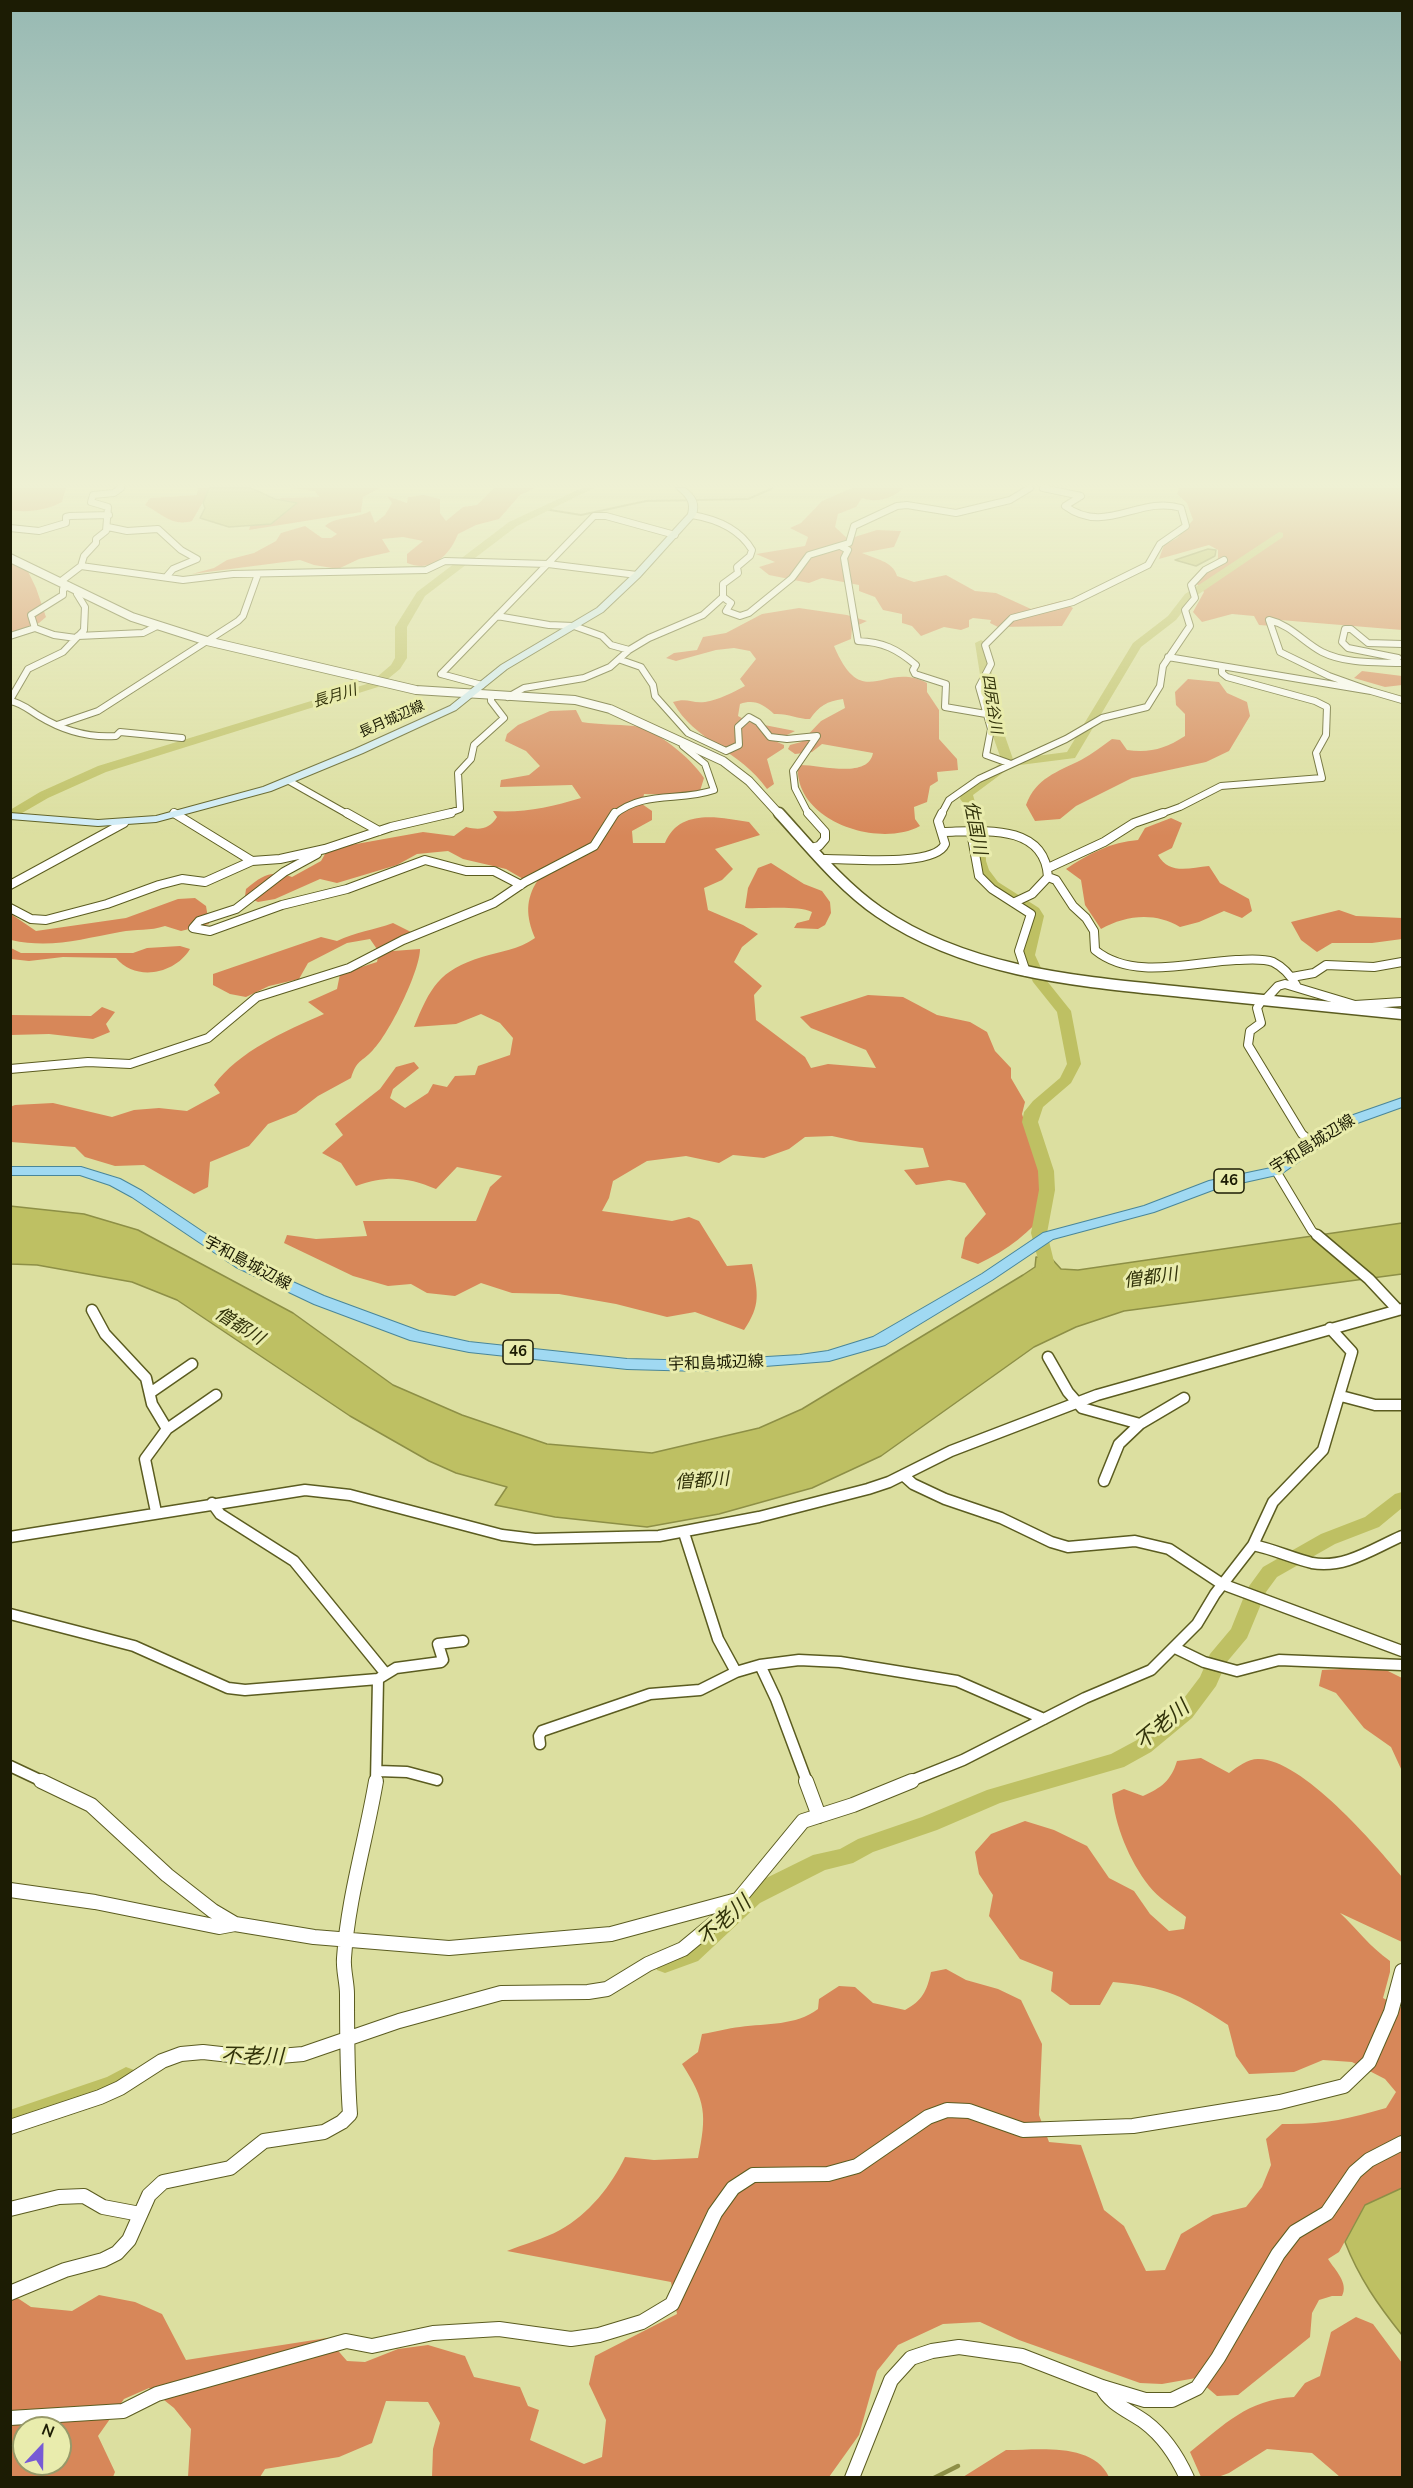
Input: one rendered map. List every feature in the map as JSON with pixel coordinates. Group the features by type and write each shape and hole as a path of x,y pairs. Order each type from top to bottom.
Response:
{"main road":[{"name":"長月城辺線","path":"15,816 123,823 174,813 289,781 437,716 469,695 510,663 608,604"},
{"name":"宇和島城辺線","path":"10,1171 81,1171 115,1182 137,1194 241,1264 319,1300 416,1336 469,1347 638,1365 701,1366 800,1360 856,1349 879,1341 906,1327 1040,1241 1065,1230 1149,1209 1193,1190 1275,1171 1354,1118 1402,1102"}],"street":[{"path":"35,628 31,615 34,610 48,604"},
{"path":"84,604 85,626 77,637 57,656 28,669 10,701 23,704 39,716 57,724 99,738 116,736 120,732 172,735 182,738"},
{"path":"108,604 157,626 207,641 416,690 469,695 551,698 596,704 682,740 736,770 861,898 899,924 952,950 1026,972 1073,981 1402,1014"},
{"path":"57,724 98,711 243,616 247,604"},
{"path":"482,685 460,677 441,674 509,604"},
{"path":"508,697 519,690 546,682 584,678 621,660 629,650 649,638 703,615 715,604"},
{"path":"730,604 726,611 745,615 759,604"},
{"path":"852,604 858,641 879,642 896,649 916,665 913,670 915,674 946,684 945,707 986,714"},
{"path":"1011,764 986,755 991,729 979,693 991,664 985,645 1005,622 1036,609 1062,604"},
{"path":"822,859 884,860 932,856 941,852 945,845 945,832 938,820 949,800 979,780 1075,735 1102,718 1147,707 1160,686 1163,666 1190,626 1185,610 1190,604"},
{"path":"497,616 549,625 574,626 602,636 611,645 629,650"},
{"path":"1371,692 1329,676 1280,652 1276,635 1268,622 1275,621 1299,632 1318,649 1334,657 1402,660"},
{"path":"10,636 35,628 54,635 77,637 143,633 157,626"},
{"path":"1402,644 1365,643 1347,628 1342,642 1343,646 1353,650 1402,660"},
{"path":"1168,657 1371,692 1402,700"},
{"path":"621,660 640,667 653,685 655,696 688,733 726,751 739,745 738,727 749,717 758,722 770,738 817,736 793,771 798,794 807,815 825,832 825,839 819,846 811,848"},
{"path":"1048,868 1113,837 1134,823 1180,807 1221,786 1322,778 1316,753 1326,735 1327,706 1315,700 1227,676 1222,673 1222,668"},
{"path":"10,908 31,919 46,920 107,904 182,879 205,882 252,861 280,859 325,849 379,831 444,816 460,809 458,773 471,759 474,745 504,718 490,701 491,696"},
{"path":"10,1069 88,1062 130,1064 191,1044 208,1038 256,997 349,968 403,940 494,903 521,885 594,846 614,814 630,802 665,797 694,797 714,790 710,768 701,757 678,744 682,740"},
{"path":"289,781 379,831"},
{"path":"174,813 252,861"},
{"path":"10,885 123,823"},
{"path":"945,832 1005,831 1027,838 1048,868 1048,877 1032,894 1015,902"},
{"path":"971,832 976,840 973,856 978,876 1031,914 1019,951 1026,972"},
{"path":"325,849 284,872 236,909 199,921 193,927 210,931 282,905 347,889 425,860 466,871 494,871 521,885"},
{"path":"1048,877 1056,880 1073,906 1086,918 1094,931 1095,950 1107,960 1128,965 1178,966 1255,960 1270,962 1294,981 1355,1005 1402,1002"},
{"path":"1314,1144 1302,1134 1248,1046 1247,1032 1250,1027 1261,1023 1257,1008 1278,986 1314,973 1326,965 1374,967 1402,962"},
{"path":"1275,1171 1317,1234 1369,1279 1400,1310"},
{"path":"92,1310 105,1334 140,1369 152,1404 167,1429"},
{"path":"10,1537 305,1490 326,1490 502,1535 583,1539 684,1533 868,1489 903,1475 951,1451 1076,1403 1330,1328 1400,1310"},
{"path":"10,2127 73,2103 100,2097 120,2088 162,2061 181,2054 203,2052 257,2058 303,2054 345,2042 399,2021 501,1993 588,1992 607,1989 648,1964 683,1949 729,1911 803,1821 853,1805 963,1760 1044,1719 1151,1670 1197,1624 1222,1584 1253,1545 1273,1502 1323,1450 1341,1396 1352,1352 1330,1328"},
{"path":"1048,1357 1076,1403 1083,1409 1120,1415 1140,1424"},
{"path":"150,1393 192,1364"},
{"path":"156,1512 145,1459 167,1429 216,1395"},
{"path":"1341,1396 1375,1405 1402,1405"},
{"path":"1104,1481 1113,1452 1140,1424 1184,1398"},
{"path":"903,1475 913,1484 945,1499 1001,1518 1051,1542 1068,1547 1135,1541 1169,1549 1222,1584 1402,1651"},
{"path":"10,2293 64,2271 106,2261 124,2246 135,2231 148,2196 164,2182 231,2168 245,2160 255,2148 268,2139 292,2140 324,2133 343,2123 350,2114 345,2042 347,1992 344,1959 378,1771 382,1676 294,1561 220,1514 212,1503"},
{"path":"684,1533 698,1560 712,1623 727,1658 736,1672"},
{"path":"1253,1545 1276,1549 1304,1560 1332,1564 1402,1536"},
{"path":"10,1614 134,1646 228,1688 245,1690 382,1676 396,1668 441,1662 443,1660 438,1644 463,1641"},
{"path":"1175,1648 1204,1662 1237,1671 1278,1660 1332,1664 1379,1662 1402,1665"},
{"path":"540,1744 539,1736 542,1731 650,1694 700,1690 736,1672 760,1665 799,1660 840,1662 920,1673 972,1686 1044,1719"},
{"path":"760,1665 776,1699 819,1816"},
{"path":"10,1766 91,1805 167,1875 213,1911 235,1924"},
{"path":"378,1771 407,1772 437,1780"},
{"path":"10,1890 94,1902 219,1927 235,1924 347,1940 449,1948 599,1935 631,1930 737,1900"},
{"path":"10,2418 123,2411 157,2394 346,2342 372,2346 433,2333 500,2329 571,2339 599,2335 642,2322 672,2304 715,2213 733,2188 753,2175 828,2174 857,2166 928,2117 947,2110 969,2111 1023,2130 1133,2126 1280,2102 1344,2086 1369,2062 1391,2012 1402,1971"},
{"path":"852,2478 891,2380 911,2358 932,2351 959,2347 1022,2356 1102,2387 1154,2400 1172,2400 1197,2388 1218,2358 1278,2253 1295,2232 1327,2213 1355,2172 1370,2160 1402,2144"},
{"path":"10,2209 59,2197 84,2196 103,2207 140,2214"},
{"path":"1102,2387 1107,2397 1164,2436 1180,2458 1187,2478"}],"shaded area":[{"path":"10,604 42,604 46,617 39,623 10,633"},
{"path":"879,604 1020,604 1031,609 1049,604 1066,604 1073,608 1062,626 998,627 990,623 991,620 973,618 969,620 969,627 961,630 944,627 921,636 912,626 902,623 902,614 883,610"},
{"path":"1197,604 1402,604 1402,630 1280,620 1273,626 1259,625 1254,616 1232,614 1202,622 1193,612"},
{"path":"799,608 847,615 867,621 852,628 851,639 834,646 845,666 855,677 865,682 898,677 912,678 927,683 927,692 939,710 939,739 957,759 958,770 937,772 938,781 930,786 927,802 914,807 915,819 920,826 902,832 883,834 862,831 841,825 823,815 809,801 800,784 798,765 853,768 869,761 873,753 822,744 812,752 795,754 788,749 790,745 801,742 821,721 845,708 843,699 824,705 810,719 774,714 754,702 740,704 738,716 749,722 795,731 775,741 784,745 784,748 767,759 774,784 767,789 744,765 693,727 673,702 682,700 705,702 720,698 745,686 740,679 756,659 750,651 734,648 716,650 676,661 666,658 674,653 697,650 703,637 726,633 762,614"},
{"path":"1362,671 1402,676 1402,685 1385,687 1354,678"},
{"path":"1188,679 1219,682 1227,693 1247,702 1250,716 1229,751 1206,762 1132,778 1076,806 1060,819 1035,821 1026,805 1035,788 1048,777 1085,758 1112,739 1120,740 1127,750 1143,751 1164,747 1185,736 1185,714 1176,705 1175,692"},
{"path":"576,710 582,722 634,726 653,733 682,754 704,778 700,791 678,795 644,794 642,804 652,811 652,820 632,831 633,843 665,843 671,832 680,824 690,820 713,817 749,822 760,835 715,849 733,869 722,880 704,888 708,910 758,934 742,947 734,962 762,986 754,995 756,1020 805,1057 811,1068 828,1064 876,1068 866,1050 811,1028 800,1017 868,995 903,997 937,1015 970,1022 987,1032 995,1051 1011,1068 1011,1078 1025,1102 1022,1114 1051,1207 1027,1232 999,1253 978,1264 961,1258 965,1238 986,1214 965,1183 949,1180 916,1185 904,1170 929,1167 923,1148 860,1142 832,1136 805,1137 789,1149 764,1158 733,1155 719,1163 686,1156 647,1161 613,1181 609,1198 602,1211 672,1221 689,1217 699,1221 727,1266 752,1264 757,1298 756,1306 744,1330 695,1312 667,1317 616,1304 559,1294 512,1293 481,1283 455,1296 427,1293 411,1284 388,1286 353,1276 284,1243 287,1235 316,1239 367,1236 363,1221 476,1221 490,1187 502,1176 457,1167 436,1189 416,1182 397,1179 378,1180 356,1186 341,1163 322,1153 343,1135 335,1124 380,1089 396,1067 414,1062 419,1068 393,1089 390,1098 405,1108 428,1093 433,1084 447,1087 455,1076 475,1075 478,1066 510,1055 513,1038 500,1023 481,1014 456,1024 414,1027 431,991 455,968 482,957 516,948 535,938 528,908 531,894 538,880 523,879 506,869 463,859 448,851 417,854 397,865 337,883 320,879 275,899 258,902 245,896 246,889 268,875 278,874 292,877 321,861 325,854 345,846 423,832 454,836 466,827 479,829 487,827 497,817 493,811 537,809 581,798 572,785 500,787 501,780 529,775 540,766 526,751 505,741 507,734 518,725 550,711"},
{"path":"1171,818 1182,823 1172,848 1158,855 1163,861 1180,869 1209,866 1220,883 1249,899 1252,911 1242,918 1224,911 1180,927 1151,917 1130,918 1101,929 1085,905 1081,880 1066,869 1100,850 1118,843 1138,840 1145,828"},
{"path":"771,863 804,884 822,891 830,902 831,913 825,925 818,929 794,928 797,923 809,920 812,912 806,910 745,908 748,888 758,868"},
{"path":"195,898 206,906 209,924 181,931 165,926 53,943 39,944 11,940 11,914 36,931 126,918 178,899"},
{"path":"1339,910 1356,916 1402,918 1402,939 1372,943 1332,943 1317,952 1301,940 1291,922"},
{"path":"393,923 413,933 388,945 393,951 420,949 419,959 395,1017 380,1042 357,1064 351,1078 318,1096 296,1113 268,1124 249,1146 210,1162 208,1187 194,1194 144,1165 115,1166 85,1157 75,1147 11,1142 10,1107 15,1105 53,1103 112,1117 134,1110 159,1108 187,1111 220,1093 214,1085 236,1062 264,1043 324,1014 308,1002 337,989 340,974 377,962 379,952 370,939 347,943 308,963 299,979 269,986 246,997 230,994 213,985 213,974 321,937 337,941"},
{"path":"180,946 190,949 183,958 155,972 134,970 124,966 116,958 63,957 29,961 11,959 11,948 21,953 133,953 147,948"},
{"path":"102,1007 115,1012 106,1024 110,1032 93,1039 49,1034 11,1035 11,1015 91,1016"},
{"path":"1384,1669 1402,1678 1402,1771 1391,1747 1364,1728 1336,1693 1319,1686 1322,1670"},
{"path":"1201,1758 1229,1773 1254,1759 1275,1762 1316,1787 1356,1825 1402,1877 1402,1942 1340,1913 1390,1961 1390,1972 1383,1998 1402,2008 1402,2188 1365,2205 1339,2252 1328,2259 1342,2281 1344,2291 1342,2296 1319,2300 1312,2313 1310,2337 1238,2395 1217,2396 1196,2378 1162,2384 1140,2383 1019,2340 980,2322 943,2324 898,2345 877,2371 859,2435 829,2477 432,2477 433,2449 440,2423 428,2402 386,2401 372,2443 339,2457 265,2469 260,2477 188,2477 191,2429 174,2408 149,2388 124,2399 98,2436 115,2472 113,2477 11,2477 10,2293 31,2307 72,2311 99,2295 135,2302 162,2314 186,2360 327,2338 347,2361 365,2362 398,2349 428,2345 465,2356 474,2377 520,2387 528,2406 539,2410 530,2440 584,2464 602,2457 606,2420 589,2384 595,2356 677,2314 671,2282 507,2251 541,2239 570,2224 598,2198 625,2157 654,2160 698,2158 703,2130 702,2109 696,2088 682,2064 698,2052 702,2034 781,2023 800,2018 818,2009 819,1999 839,1986 855,1987 873,2003 905,2010 923,1995 931,1972 946,1969 966,1980 998,1989 1021,2000 1042,2044 1039,2115 1049,2142 1081,2145 1104,2210 1124,2226 1146,2271 1165,2270 1181,2234 1213,2215 1246,2207 1262,2187 1271,2165 1266,2139 1282,2124 1322,2122 1373,2112 1386,2108 1396,2092 1385,2079 1352,2062 1323,2060 1294,2072 1249,2074 1236,2056 1228,2025 1186,2000 1161,1990 1113,1982 1100,2005 1070,2005 1051,1991 1053,1972 1020,1959 989,1916 993,1895 979,1874 975,1852 991,1834 1025,1821 1054,1830 1087,1846 1109,1878 1134,1891 1150,1914 1169,1931 1184,1929 1186,1917 1153,1890 1135,1865 1120,1830 1112,1794 1124,1789 1143,1796 1160,1787 1175,1768 1177,1761"},
{"path":"1356,2317 1373,2324 1402,2363 1402,2477 1340,2477 1312,2453 1267,2449 1229,2473 1218,2477 1201,2477 1190,2452 1238,2415 1263,2403 1294,2397 1305,2383 1320,2376 1331,2332"},
{"path":"1048,2449 1078,2453 1091,2458 1109,2477 963,2477 1006,2450"}],"water":[{"name":"僧都川","path":"10,1206 84,1214 138,1230 293,1313 393,1385 462,1415 547,1444 652,1453 759,1428 802,1409 1023,1275 1035,1267 1036,1257 1051,1258 1061,1269 1078,1270 1402,1223 1402,1274 1124,1311 1076,1327 1034,1347 881,1456 812,1488 719,1514 647,1527 555,1517 495,1505 507,1487 456,1473 429,1461 350,1416 177,1300 132,1282 37,1265 11,1264"},
{"path":"1402,2188 1402,2335 1370,2291 1356,2268 1345,2242 1365,2205"}],"waterway":[{"name":"長月川","path":"10,816 44,795 102,769 374,685 396,667 401,658 401,627 415,604"},
{"name":"佐国川","path":"1009,763 1071,755 1137,645 1172,618 1183,604"},
{"name":"四尻谷川","path":"981,643 993,719 1009,763"},
{"name":"佐国川","path":"1009,763 967,793 966,799 972,806 972,819 980,844 979,861 982,870 993,885 1034,911 1037,916 1028,955 1040,982 1064,1011 1074,1064 1066,1080 1038,1104 1032,1112 1030,1122 1046,1171 1047,1190 1039,1233 1050,1278"},
{"name":"不老川","path":"665,1963 690,1954 752,1896 821,1862 845,1857 866,1845 929,1824 995,1796 1117,1761 1144,1746 1185,1712 1209,1680 1217,1659 1240,1633 1257,1589 1270,1572 1328,1539 1372,1522 1402,1499"},
{"name":"不老川","path":"10,2121 114,2085 126,2078"},
{"path":"934,2478 958,2466"}]}
